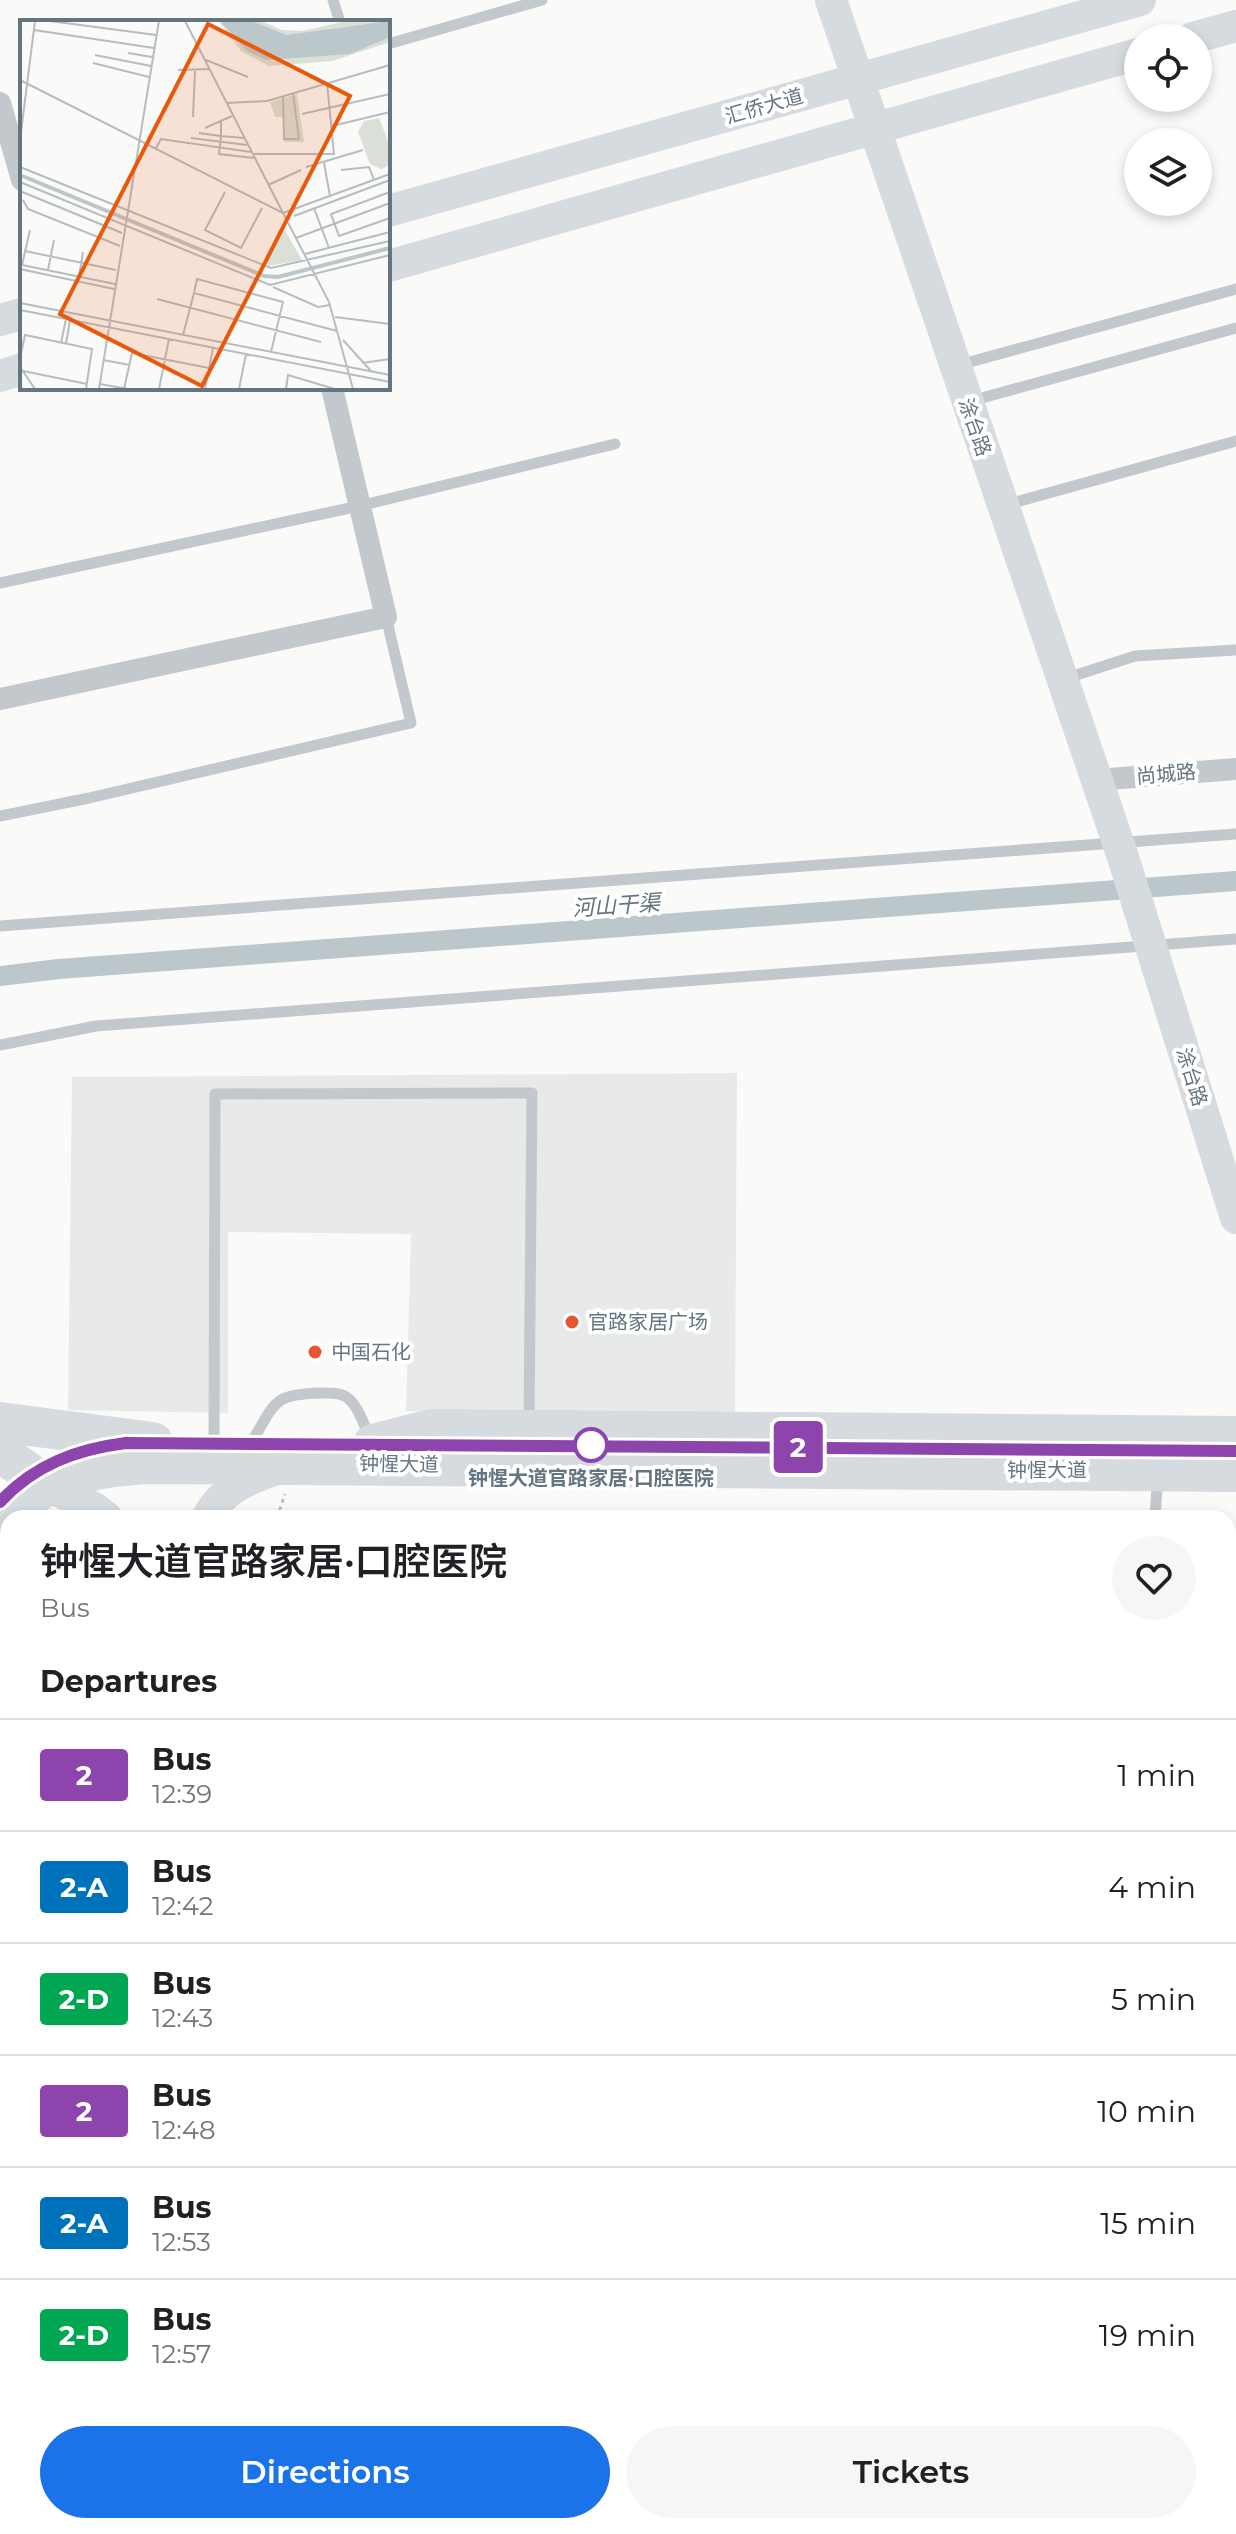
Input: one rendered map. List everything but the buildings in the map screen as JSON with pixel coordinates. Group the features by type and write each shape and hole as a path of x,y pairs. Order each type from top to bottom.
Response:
{"highway":[{"path":"0,1422 153,1442"},
{"path":"373,1444 432,1429 1236,1436"},
{"name":"钟惺大道","path":"26,1471 101,1446 153,1442 1236,1451"},
{"name":"钟惺大道","path":"26,1471 77,1474 118,1466 295,1464 711,1475 1236,1472"},
{"path":"711,1475 1156,1502 1236,1488"}],"main road":[{"name":"涂台路","path":"831,0 1120,848 1236,1218"},
{"name":"汇侨大道","path":"391,207 1140,0"},
{"path":"1212,33 1236,26"},
{"path":"390,265 1124,58"},
{"path":"0,320 20,315"},
{"path":"0,376 20,370"},
{"path":"212,1510 229,1490 243,1482 295,1464"},
{"path":"26,1471 70,1510"},
{"path":"26,1471 97,1510"},
{"name":"钟惺大道","path":"0,1502 26,1471"},
{"name":"钟惺大道","path":"12,1510 26,1471"}],"street":[{"path":"0,103 18,149"},
{"path":"0,699 386,617 332,390"},
{"name":"尚城路","path":"1097,780 1236,769"}],"lane":[{"path":"333,0 339,20"},
{"path":"390,43 542,0"},
{"path":"955,366 1236,289"},
{"path":"967,402 1236,328"},
{"path":"1003,506 1236,441"},
{"path":"0,583 359,506 615,444"},
{"path":"0,816 411,723 386,617"},
{"path":"1062,680 1135,656 1236,650"},
{"path":"0,926 1120,848 1236,834"},
{"path":"0,1045 96,1026 1150,940 1236,939"},
{"path":"233,1443 215,1094 532,1093 529,1430"}],"shaded area":[{"name":"官路家居广场","path":"737,1073 735,1415 406,1411 411,1234 228,1232 228,1413 68,1410 72,1077"}],"waterway":[{"name":"河山干渠","path":"0,976 59,969 1236,881"}],"bus line":[{"name":"2","path":"0,1502 31,1475 62,1458 101,1446 126,1443 1236,1451"}],"place":[{"name":"官路家居广场","path":"572,1322"},
{"name":"中国石化","path":"315,1352"},
{"name":"钟惺大道官路家居·口腔医院","path":"591,1445"}]}
